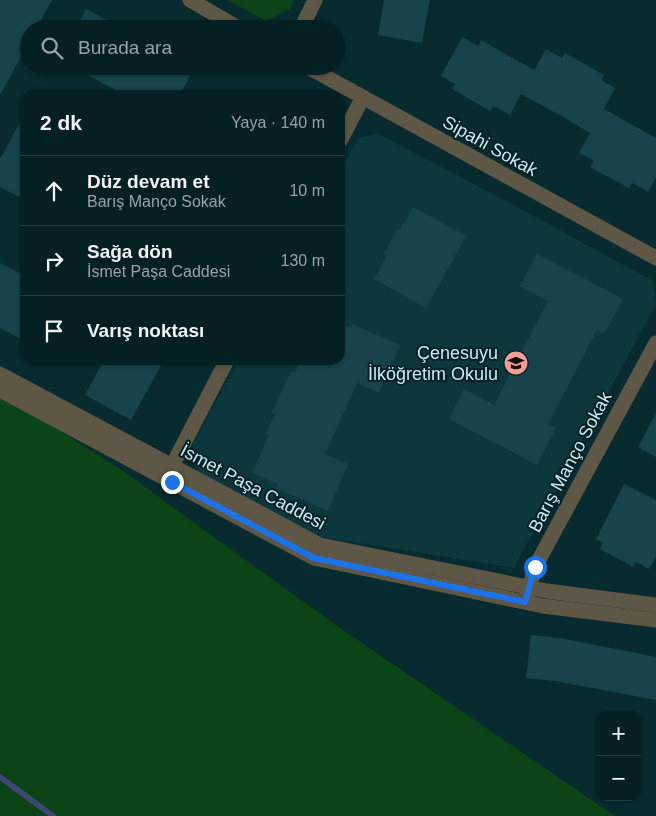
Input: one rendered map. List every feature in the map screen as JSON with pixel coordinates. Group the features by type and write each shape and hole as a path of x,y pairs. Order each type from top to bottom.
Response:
{"street":[{"path":"190,0 224,20"},
{"path":"305,20 315,0"},
{"name":"Sipahi Sokak","path":"322,75 656,258"},
{"path":"345,131 362,97"},
{"name":"Barış Manço Sokak","path":"527,595 535,567 656,343"},
{"path":"172,482 172,466 224,365"},
{"name":"İsmet Paşa Caddesi","path":"0,374 320,545 527,595 543,606 656,620"},
{"name":"İsmet Paşa Caddesi","path":"0,390 314,558 527,595 547,591 656,605"}],"shaded area":[{"path":"377,133 653,281 656,304 514,568 322,537 196,475 193,445 235,365 345,365 345,163 358,138"}],"green space":[{"path":"228,0 294,0 290,9 264,20"},
{"path":"0,397 38,417 125,472 340,628 615,816 0,816"}],"building":[{"path":"0,0 52,0 41,20 20,20 20,58 0,95"},
{"path":"384,0 430,0 422,43 378,35"},
{"path":"86,9 106,20 80,20"},
{"path":"462,37 478,46 481,40 534,70 546,49 562,58 565,53 604,75 601,80 615,88 604,109 656,138 656,177 648,192 632,183 629,188 590,167 594,161 579,153 590,133 521,94 510,115 493,106 490,111 452,89 455,84 441,76"},
{"path":"87,75 190,75 183,90 116,90"},
{"path":"20,122 20,197 0,187 0,159"},
{"path":"413,207 466,236 426,308 374,279 387,256 384,254 398,228 400,230"},
{"path":"537,254 623,299 604,334 597,330 548,424 556,428 537,465 449,419 464,389 494,405 548,301 520,286"},
{"path":"0,263 20,273 20,338 0,328"},
{"path":"352,324 400,345 379,393 357,383 325,454 348,464 328,511 276,488 278,484 252,473 269,435 266,434 275,414 272,413 291,371 295,373 298,365 345,365 345,325 351,328"},
{"path":"101,365 161,365 131,420 85,395"},
{"path":"656,413 656,457 638,447"},
{"path":"624,484 656,500 656,557 649,569 636,562 633,567 600,549 603,543 596,539"},
{"path":"531,635 560,638 656,657 656,700 555,681 526,678"}],"waterway":[{"path":"0,777 53,816"}],"place":[{"name":"Çenesuyu İlköğretim Okulu","path":"516,363"}],"route":[{"path":"172,482 314,558 525,602 535,567"}]}
